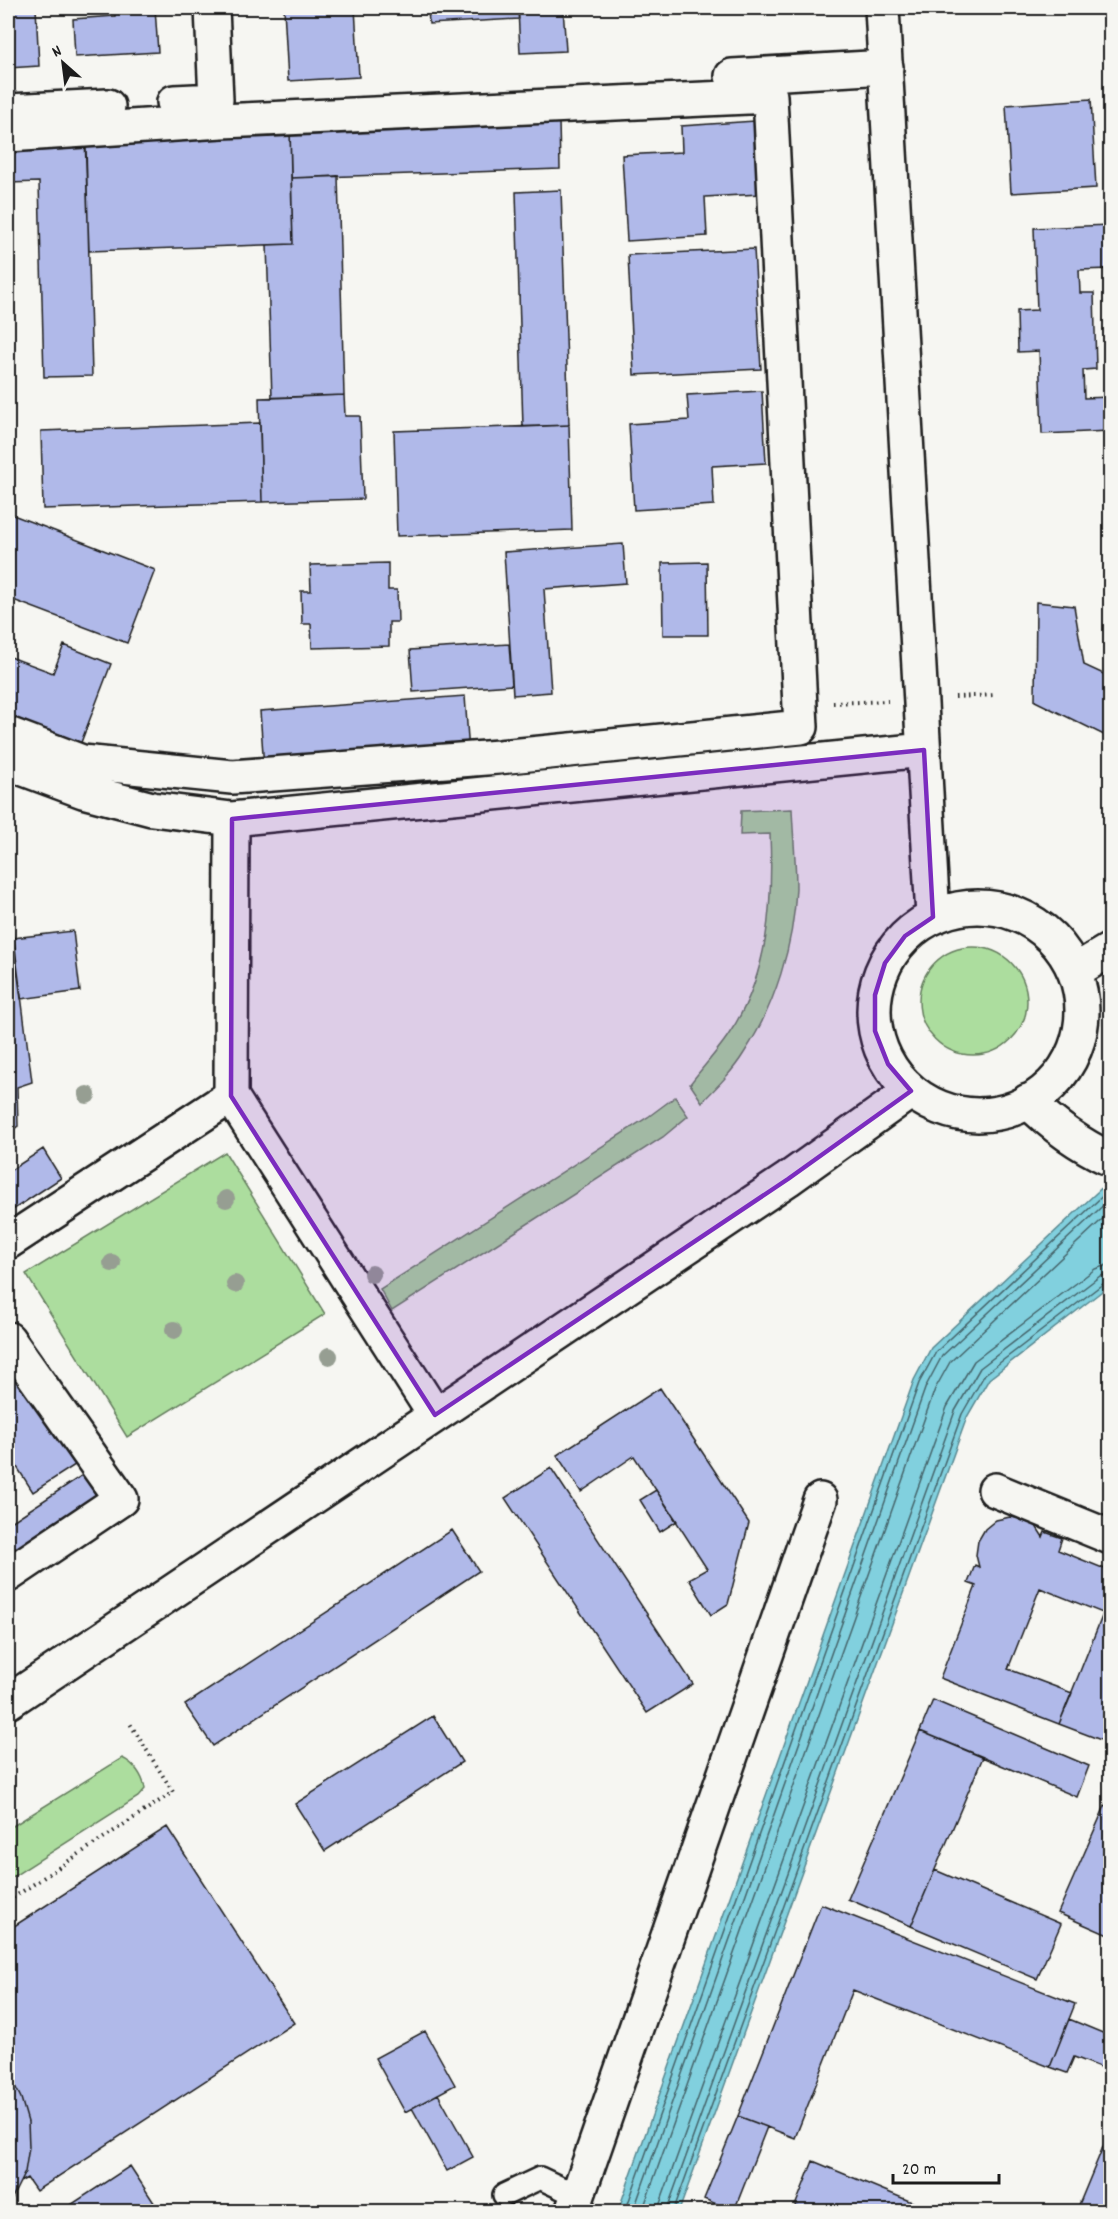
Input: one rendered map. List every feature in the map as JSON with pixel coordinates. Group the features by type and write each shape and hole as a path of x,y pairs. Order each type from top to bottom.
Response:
{"street":[{"path":"8,111 216,100 212,8"},
{"path":"882,8 933,917"},
{"path":"418,94 886,67"},
{"path":"8,135 222,121 770,96 801,727 499,757 232,777 82,762 8,734"},
{"path":"8,763 83,791 152,808 232,819 924,750"},
{"path":"232,819 231,1096 435,1415"},
{"path":"966,908 999,909 1031,921 1057,942 1074,971 1082,1004 1079,1038 1065,1068 1042,1093 1013,1110 977,1115 942,1109 911,1092 888,1064 875,1031 875,995 885,963 905,936 933,917 966,908"},
{"path":"1074,971 1110,950"},
{"path":"8,1702 788,1179 911,1092"},
{"path":"8,1242 231,1096"},
{"path":"1028,1101 1050,1124 1072,1139 1110,1159"},
{"path":"8,1340 121,1499 8,1575"},
{"path":"994,1490 1110,1537"},
{"path":"575,2204 820,1500"}],"lane":[{"path":"504,2194 540,2178 575,2204"}],"path":[{"path":"8,1901 173,1792 129,1722"}],"highlighted area":[{"path":"924,750 933,917 905,936 885,963 875,995 875,1031 888,1064 911,1091 788,1179 435,1415 231,1096 232,819"}],"green space":[{"path":"792,809 796,888 791,931 781,974 765,1015 744,1053 719,1085 702,1102 690,1084 723,1043 741,1014 760,965 769,913 770,834 740,835 741,811"},
{"path":"973,947 994,951 1011,963 1023,980 1027,1001 1023,1022 1011,1039 994,1051 973,1055 952,1051 935,1039 923,1022 919,1001 923,980 935,963 952,951"},
{"path":"675,1097 688,1116 663,1137 392,1311 380,1289 648,1117"},
{"path":"225,1152 325,1314 127,1437 26,1274"},
{"path":"122,1758 137,1770 142,1779 145,1789 138,1797 8,1880 8,1829"}],"water":[{"path":"1110,1180 1110,1285 989,1379 967,1417 679,2211 618,2211 914,1380 931,1348"}],"building":[{"path":"8,8 36,8 39,66 8,68"},
{"path":"115,8 155,8 158,52 75,57 73,19 115,16"},
{"path":"284,8 355,8 359,77 288,81"},
{"path":"428,8 518,8 519,19 429,24"},
{"path":"518,8 563,8 566,51 520,53"},
{"path":"1091,99 1096,188 1011,193 1006,105"},
{"path":"559,121 560,169 291,178 290,129"},
{"path":"755,121 760,194 705,197 707,236 627,241 622,155 682,152 681,126"},
{"path":"290,129 293,244 89,251 85,136"},
{"path":"86,147 92,376 44,377 39,182 8,183 8,150"},
{"path":"338,176 344,395 272,398 267,245 293,244 291,178"},
{"path":"561,190 569,425 523,427 516,192"},
{"path":"1110,225 1110,269 1079,270 1080,293 1094,293 1096,369 1083,370 1084,398 1110,397 1110,431 1042,434 1039,351 1018,352 1017,311 1037,310 1034,228"},
{"path":"754,249 761,369 634,375 628,255"},
{"path":"762,391 766,463 712,466 714,505 634,510 629,424 689,420 687,395"},
{"path":"344,395 345,416 360,416 363,499 262,502 259,398"},
{"path":"260,423 262,502 43,509 41,431"},
{"path":"569,425 572,530 397,536 394,431"},
{"path":"8,513 155,570 127,643 8,598"},
{"path":"623,544 626,583 544,589 551,692 513,695 504,552"},
{"path":"707,562 708,635 663,635 662,563"},
{"path":"388,563 388,590 397,590 398,622 389,622 389,646 312,648 311,624 302,624 301,591 311,591 310,565"},
{"path":"1036,602 1074,606 1084,665 1110,677 1110,738 1035,701"},
{"path":"509,644 512,685 413,692 410,650"},
{"path":"64,645 111,664 80,745 8,718 8,656 53,673"},
{"path":"465,696 469,753 264,768 260,711"},
{"path":"8,893 32,1082 17,1087 18,1126 8,1133"},
{"path":"73,931 80,991 21,999 13,938"},
{"path":"43,1149 61,1178 8,1213 8,1172"},
{"path":"8,1359 75,1465 33,1492 8,1453"},
{"path":"660,1388 749,1523 728,1604 711,1615 689,1579 707,1569 634,1456 581,1492 557,1455"},
{"path":"551,1468 693,1684 647,1713 505,1498"},
{"path":"84,1474 103,1503 8,1566 8,1524"},
{"path":"656,1490 677,1521 660,1532 640,1500"},
{"path":"1010,1517 1024,1519 1036,1526 1043,1537 1045,1532 1062,1538 1058,1550 1110,1571 1110,1616 1040,1588 1008,1669 1072,1693 1059,1724 940,1678 976,1586 968,1583 975,1565 979,1567 976,1555 978,1541 985,1529 996,1520"},
{"path":"452,1530 479,1571 213,1746 185,1705"},
{"path":"1103,1614 1110,1616 1110,1716 1101,1740 1059,1724"},
{"path":"933,1700 1089,1766 1077,1797 920,1731"},
{"path":"433,1716 462,1762 325,1851 295,1804"},
{"path":"920,1731 983,1757 911,1926 848,1899"},
{"path":"1110,1794 1110,1808 1105,1806"},
{"path":"1105,1806 1110,1808 1110,1929 1108,1935 1058,1913"},
{"path":"167,1827 294,2023 36,2191 27,2178 20,2182 25,2172 29,2147 28,2122 21,2098 8,2072 8,1930"},
{"path":"935,1870 1061,1924 1037,1979 911,1926"},
{"path":"821,1904 1075,2004 1050,2067 853,1990 795,2138 738,2116"},
{"path":"1069,2019 1110,2036 1110,2071 1074,2057 1067,2073 1050,2067"},
{"path":"425,2031 455,2085 405,2112 375,2058"},
{"path":"8,2072 21,2098 28,2122 29,2147 25,2172 8,2206"},
{"path":"438,2094 473,2157 447,2171 412,2108"},
{"path":"738,2116 767,2127 734,2211 704,2199"},
{"path":"1110,2130 1110,2212 1076,2212"},
{"path":"813,2161 936,2212 809,2212 795,2206"},
{"path":"130,2166 160,2212 60,2212"}]}
